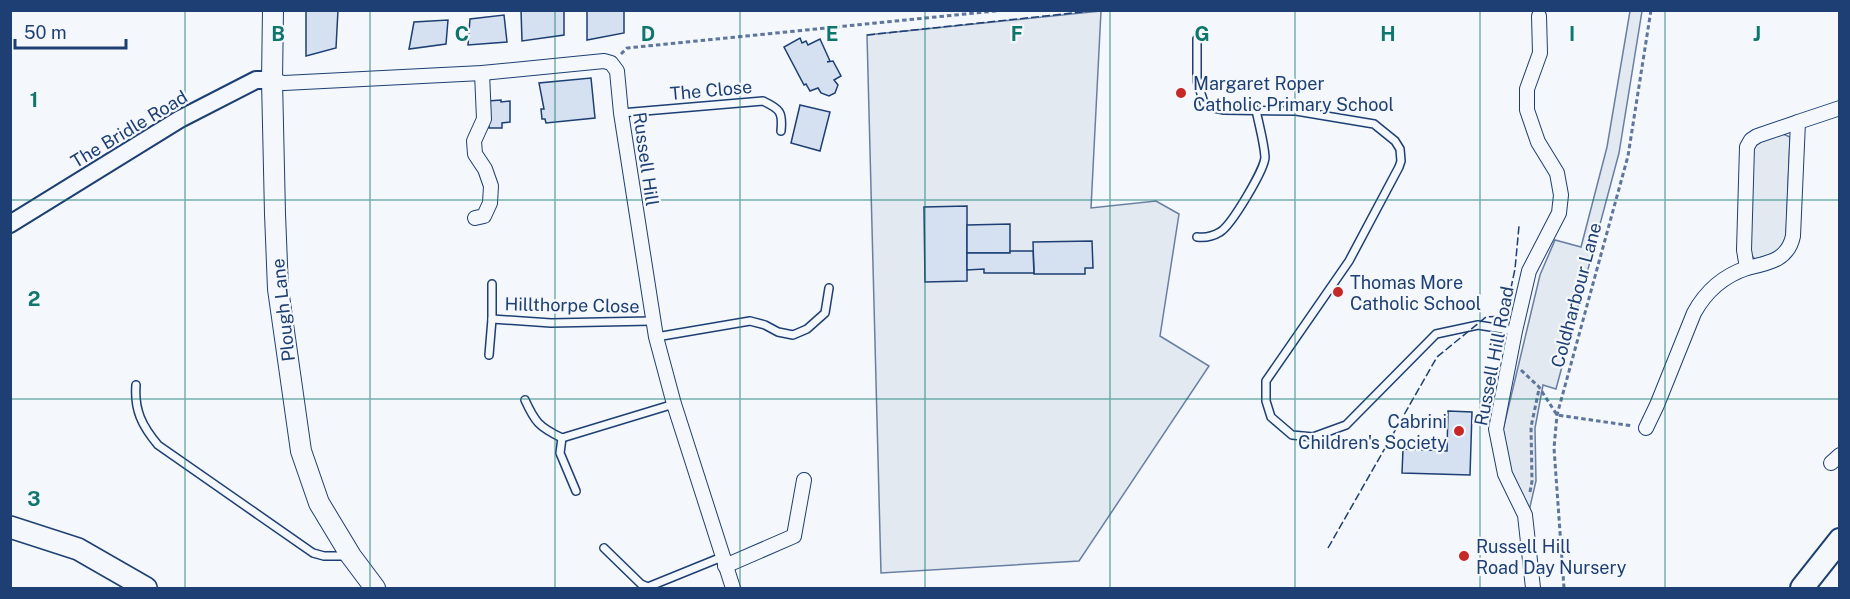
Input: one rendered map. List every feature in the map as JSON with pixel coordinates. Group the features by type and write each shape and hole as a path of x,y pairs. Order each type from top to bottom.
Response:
{"highway":[{"path":"1802,588 1839,540"}],"main road":[{"name":"Plough Lane","path":"273,10 272,80 278,289 301,451 319,503 351,556 375,588"},
{"path":"10,526 78,549 146,588"}],"street":[{"name":"Russell Hill Road","path":"1533,588 1525,515 1505,474 1496,429 1529,271 1559,213 1561,195 1557,173 1538,142 1527,110 1527,89 1540,52 1538,12"},
{"path":"272,80 284,83 482,73 604,61 611,63"},
{"name":"Russell Hill","path":"611,63 617,71 621,113 652,321 674,404 733,588"},
{"path":"475,218 484,216 487,210 490,203 491,186 485,169 475,154 474,141 484,119 482,73"},
{"name":"The Bridle Road","path":"10,224 180,119 256,80 272,80"},
{"path":"1747,268 1744,250 1747,147 1751,140 1756,136 1839,108"},
{"path":"1646,428 1701,301 1720,281 1747,268 1781,257 1791,245 1798,122"},
{"path":"724,561 794,536 804,480"}],"lane":[{"path":"1197,39 1197,81 1205,106 1224,110 1296,111 1374,124 1395,141 1400,149 1401,161 1394,178 1349,261 1266,381 1266,401 1271,417 1292,435 1313,437 1346,425 1436,334 1478,325 1515,331"},
{"name":"The Close","path":"621,113 763,101 776,107 782,117 781,131"},
{"path":"1197,237 1208,238 1221,232 1231,222 1262,169 1265,158 1256,110"},
{"name":"Hillthorpe Close","path":"489,355 492,284"},
{"path":"656,337 750,321 793,335 807,329 825,313 829,288"},
{"name":"Hillthorpe Close","path":"492,319 551,324 652,321"},
{"path":"136,385 135,397 144,429 158,445 313,553 324,556 351,556"},
{"path":"525,400 535,421 550,433 562,438 674,404"},
{"path":"562,438 560,453 576,490"},
{"path":"604,548 640,584 648,587 724,561"}],"path":[{"path":"611,63 627,48 1005,10"},
{"name":"Coldharbour Lane","path":"1564,588 1554,448 1557,415 1628,156 1651,10"},
{"path":"1509,358 1539,387 1557,415 1646,428"},
{"path":"1525,515 1532,481 1531,427 1539,387"}],"shaded area":[{"path":"1101,11 1091,208 1156,201 1179,214 1160,336 1209,366 1079,561 881,573 867,35"},
{"path":"1630,11 1642,11 1619,153 1556,389 1543,385 1535,428 1536,481 1529,511 1511,471 1503,430 1540,275 1555,240 1581,247 1607,147"},
{"path":"1783,134 1790,137 1786,240 1777,253 1755,259 1750,254 1753,151 1757,142"}],"building":[{"path":"306,10 338,10 336,48 306,56"},
{"path":"521,10 564,10 564,35 522,41"},
{"path":"624,10 624,33 587,40 587,11"},
{"path":"504,15 507,42 468,45 470,19"},
{"path":"448,20 446,44 409,49 414,22"},
{"path":"800,38 802,43 806,41 808,45 820,39 830,61 827,62 833,61 841,76 834,80 838,85 835,93 829,96 821,93 818,88 810,91 806,84 804,85 784,47"},
{"path":"591,78 595,118 546,123 545,119 542,119 541,109 544,109 539,83"},
{"path":"501,100 501,102 510,101 510,122 502,123 502,128 489,128 488,101"},
{"path":"800,105 830,112 820,151 791,143"},
{"path":"967,206 967,281 925,282 924,207"},
{"path":"1010,224 1010,253 967,253 967,225"},
{"path":"1092,241 1093,268 1085,268 1085,274 1034,274 1033,242"},
{"path":"1010,251 1033,251 1034,273 984,273 984,269 967,270 967,253 1010,253"},
{"name":"Cabrini Children's Society","path":"1448,411 1472,412 1470,475 1402,473 1403,449 1447,451"}],"fence":[{"path":"867,35 1101,10"},
{"path":"1328,548 1437,357 1486,317 1505,316 1515,269 1519,226"}],"place":[{"name":"Margaret Roper Catholic Primary School","path":"1181,93"},
{"name":"Thomas More Catholic School","path":"1338,292"},
{"name":"Cabrini Children's Society","path":"1459,431"},
{"name":"Russell Hill Road Day Nursery","path":"1464,556"}]}
